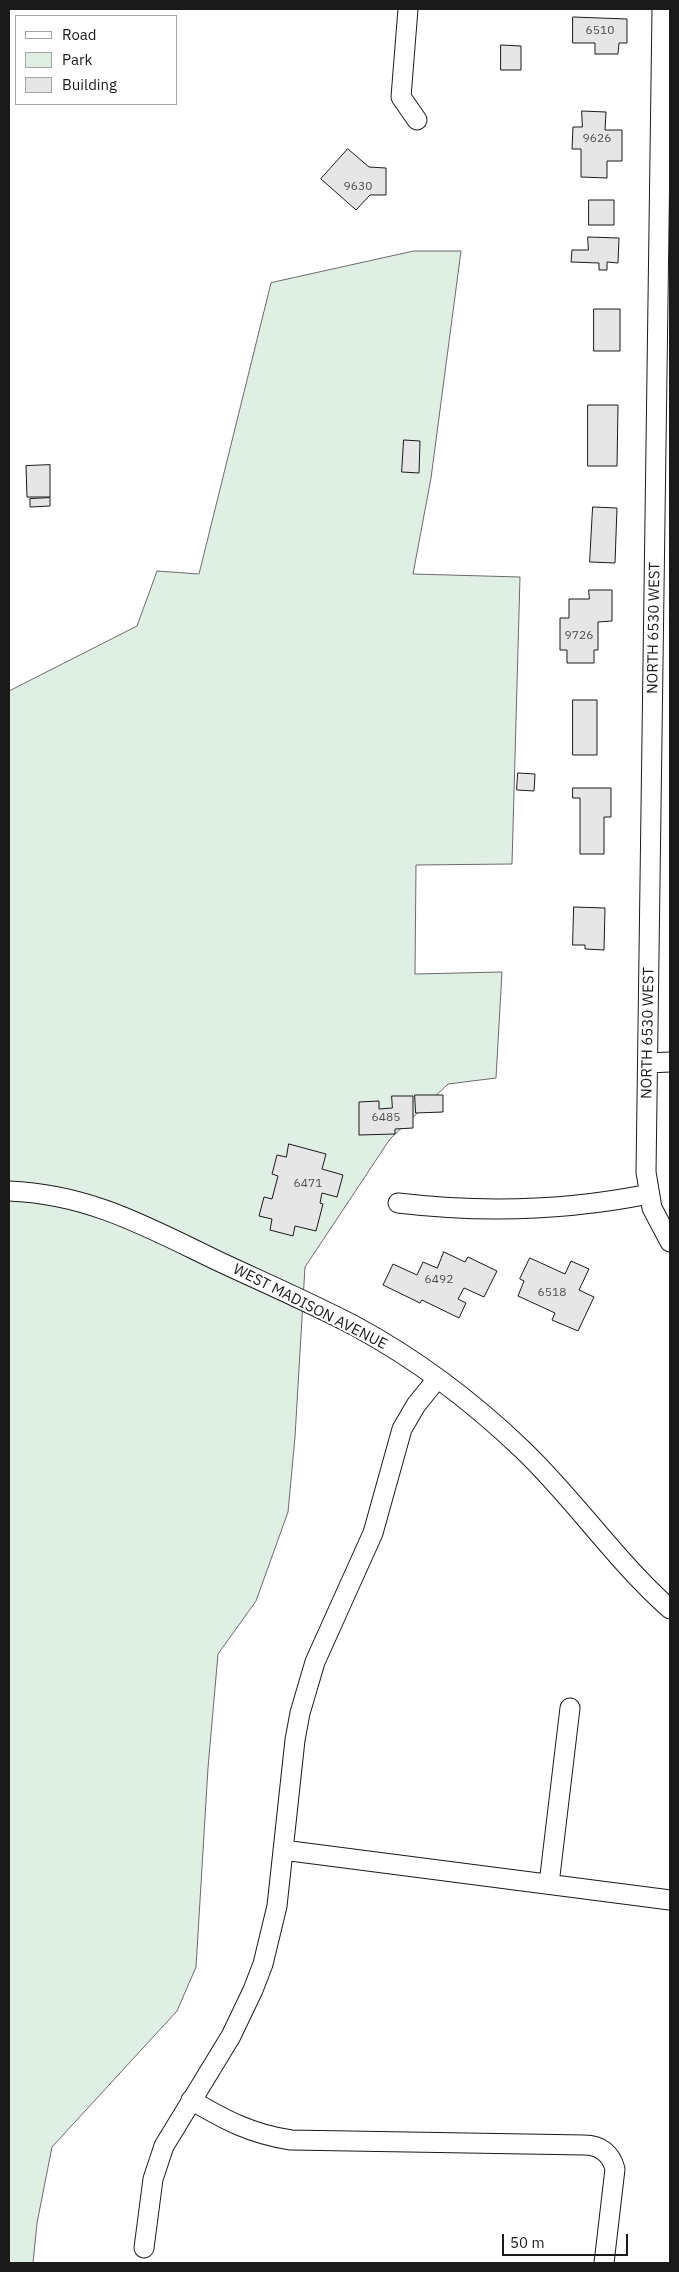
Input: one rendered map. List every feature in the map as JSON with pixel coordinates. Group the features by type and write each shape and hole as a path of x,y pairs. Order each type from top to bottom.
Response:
{"street":[{"path":"408,9 401,97 417,120"},
{"name":"NORTH 6530 WEST","path":"662,9 646,1172 649,1194 659,1223 670,1242"},
{"path":"648,1063 670,1062"},
{"name":"WEST MADISON AVENUE","path":"9,1191 66,1197 111,1211 355,1327 402,1354 478,1410 523,1450 570,1498 632,1572 670,1610"},
{"path":"398,1203 460,1209 524,1210 596,1203 649,1194"},
{"path":"144,2248 150,2195 157,2164 169,2137 231,2036 253,1990 271,1937 277,1906 290,1770 298,1722 307,1688 328,1632 354,1579 373,1533 402,1430 416,1405 437,1379"},
{"path":"548,1884 570,1708"},
{"path":"283,1850 670,1900"},
{"path":"191,2100 244,2128 259,2134 291,2140 574,2144 598,2147 609,2156 613,2163 615,2176 604,2263"}],"green space":[{"path":"414,251 461,251 431,478 413,574 520,577 512,864 416,865 415,974 502,972 496,1078 448,1084 390,1139 305,1267 295,1437 288,1512 256,1601 218,1654 208,1768 196,1967 177,2011 52,2147 37,2223 33,2263 9,2263 9,691 137,626 157,571 199,574 271,283"}],"building":[{"path":"573,17 627,19 627,43 619,43 618,54 595,54 595,43 573,43"},
{"path":"501,45 521,46 521,70 501,70"},
{"path":"582,111 606,112 605,130 622,130 622,161 607,161 607,178 581,177 581,149 572,149 573,127 582,127"},
{"path":"348,149 369,167 386,168 386,195 370,195 356,210 321,179"},
{"path":"589,200 614,200 614,225 589,225"},
{"path":"588,237 619,238 618,263 607,262 607,270 599,270 599,263 571,262 572,250 588,250"},
{"path":"594,309 620,309 620,351 594,351"},
{"path":"588,405 618,405 617,466 588,466"},
{"path":"404,440 420,441 419,473 402,472"},
{"path":"50,465 50,497 27,497 26,466"},
{"path":"50,498 50,506 30,507 30,499"},
{"path":"593,507 617,508 615,563 590,562"},
{"path":"589,590 612,590 612,621 598,622 598,650 594,650 594,663 567,663 567,650 560,650 560,618 569,618 569,599 589,599"},
{"path":"573,700 597,700 597,755 573,755"},
{"path":"518,773 535,774 534,791 517,790"},
{"path":"573,788 611,788 611,817 604,817 604,854 580,854 580,798 573,798"},
{"path":"574,907 605,908 604,950 585,949 585,945 573,945"},
{"path":"415,1095 443,1095 443,1112 416,1113"},
{"path":"392,1096 413,1096 413,1128 395,1129 395,1134 359,1135 359,1102 379,1101 379,1109 392,1108"},
{"path":"289,1144 326,1154 322,1169 343,1175 337,1197 322,1193 320,1203 323,1204 316,1231 295,1226 293,1236 270,1230 272,1219 259,1216 264,1197 272,1199 278,1176 272,1174 277,1155 286,1157"},
{"path":"444,1252 465,1262 468,1257 497,1271 484,1297 464,1288 458,1299 466,1303 459,1318 422,1300 420,1303 383,1285 393,1264 417,1275 423,1262 437,1268"},
{"path":"530,1258 565,1274 571,1261 589,1269 579,1290 594,1297 578,1331 552,1320 555,1313 518,1296 524,1281 520,1279"}]}
